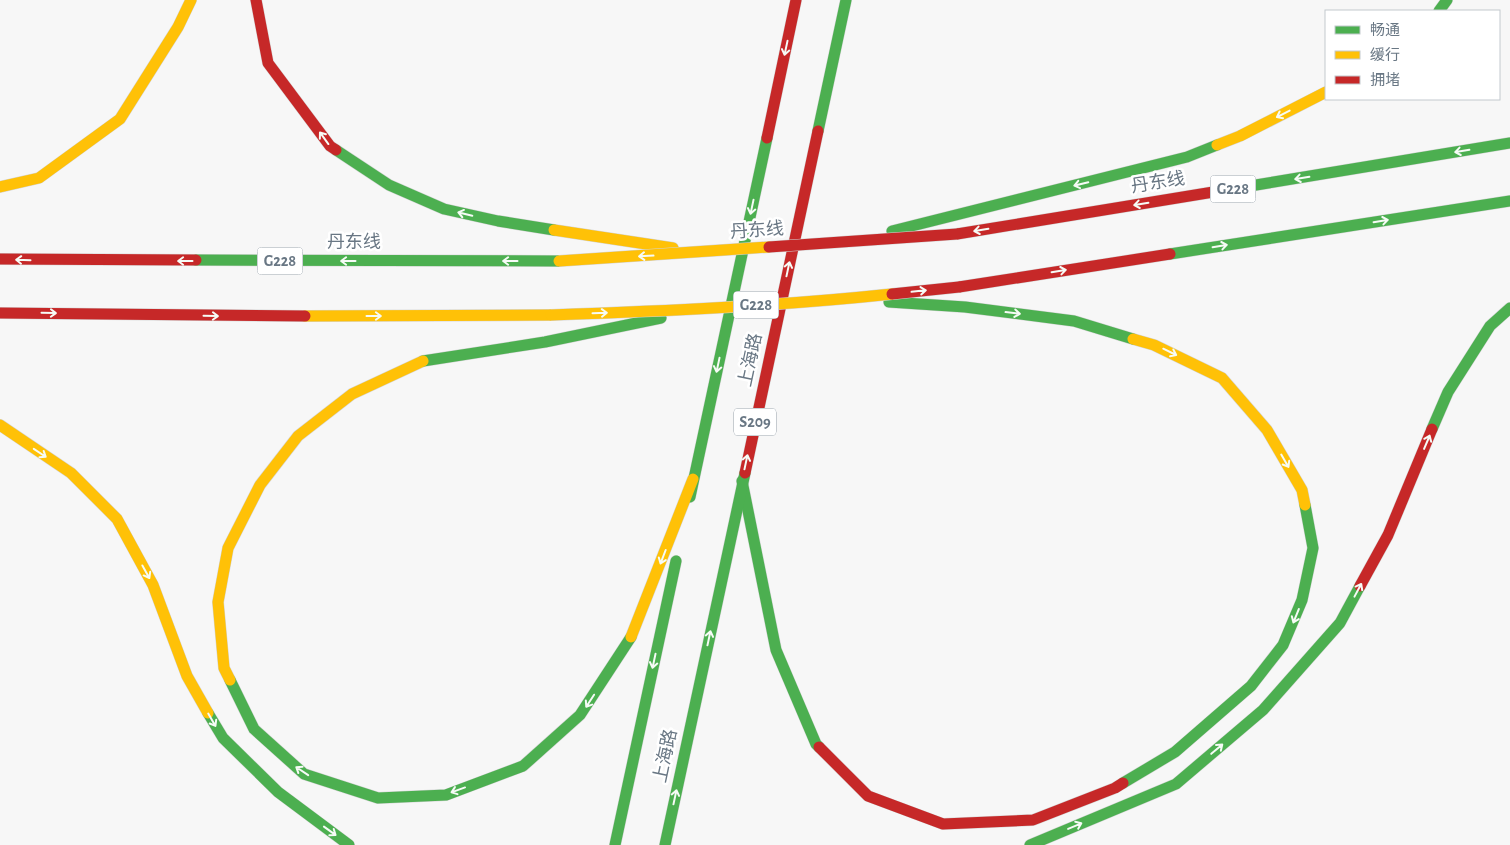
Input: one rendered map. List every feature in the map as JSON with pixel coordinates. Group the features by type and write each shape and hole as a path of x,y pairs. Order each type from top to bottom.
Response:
{"main road":[{"path":"0,187 39,178 120,119 178,28 192,0"},
{"path":"256,0 268,62 330,146 389,185 444,208 498,221 704,252"},
{"name":"上海路","path":"615,845 796,0"},
{"name":"上海路","path":"665,845 846,0"},
{"path":"843,242 1187,158 1240,136 1325,93"},
{"name":"丹东线","path":"0,259 559,261 957,234 1510,143"},
{"name":"G228","path":"0,312 250,316 551,315 706,309 845,299 959,287 1510,201"},
{"path":"742,481 776,650 816,744 868,796 943,824 1033,820 1115,788 1175,752 1251,686 1283,645 1302,600 1313,548 1302,490 1267,430 1222,378 1154,345 1074,321 965,307 845,299"},
{"path":"1030,845 1176,784 1263,710 1340,623 1388,535 1448,392 1490,326 1510,308"},
{"path":"694,479 633,634 580,715 523,766 446,795 378,798 304,774 254,729 224,668 218,602 228,548 260,485 298,436 352,394 426,359 545,342 706,309"},
{"path":"0,425 71,473 116,519 153,585 187,676 223,738 278,792 349,845"}],"traffic: fast":[{"path":"818,131 846,0"},
{"path":"1440,10 1447,0"},
{"path":"690,497 767,138"},
{"path":"1250,186 1510,143"},
{"path":"892,231 1187,157 1217,145"},
{"path":"336,150 389,185 444,209 498,221 554,230"},
{"path":"1170,254 1510,201"},
{"path":"196,260 559,261"},
{"path":"889,302 965,307 1074,321 1133,339"},
{"path":"1432,429 1448,392 1490,326 1510,308"},
{"path":"423,361 545,342 661,318"},
{"path":"665,845 745,473"},
{"path":"742,481 776,650 816,744 819,747"},
{"path":"1123,783 1175,752 1251,686 1283,645 1302,600 1313,548 1305,505"},
{"path":"615,845 676,561"},
{"path":"1030,845 1176,784 1263,710 1340,623 1360,586"},
{"path":"230,680 254,729 304,774 378,798 446,795 523,766 580,715 631,637"},
{"path":"208,713 223,738 278,792 349,845"}],"traffic: slow":[{"path":"0,187 39,178 120,119 178,27 191,0"},
{"path":"1217,145 1240,136 1325,93"},
{"path":"554,230 673,248"},
{"path":"559,261 769,247"},
{"path":"551,315 722,308 892,294"},
{"path":"305,316 551,315"},
{"path":"1133,339 1154,345 1222,378 1267,430 1302,490 1305,505"},
{"path":"230,680 224,668 218,602 228,548 260,485 298,436 352,394 423,361"},
{"path":"0,425 71,473 117,519 153,585 187,676 208,713"},
{"path":"631,637 693,479"}],"traffic: jam":[{"path":"256,0 268,63 330,146 336,150"},
{"path":"767,138 796,0"},
{"path":"745,473 818,131"},
{"path":"957,234 1250,186"},
{"path":"769,247 957,234"},
{"path":"959,287 1170,254"},
{"path":"0,259 196,260"},
{"path":"892,294 959,287"},
{"path":"0,313 305,316"},
{"path":"1360,586 1388,535 1432,429"},
{"path":"819,747 868,796 943,824 1033,820 1115,788 1123,783"}]}
